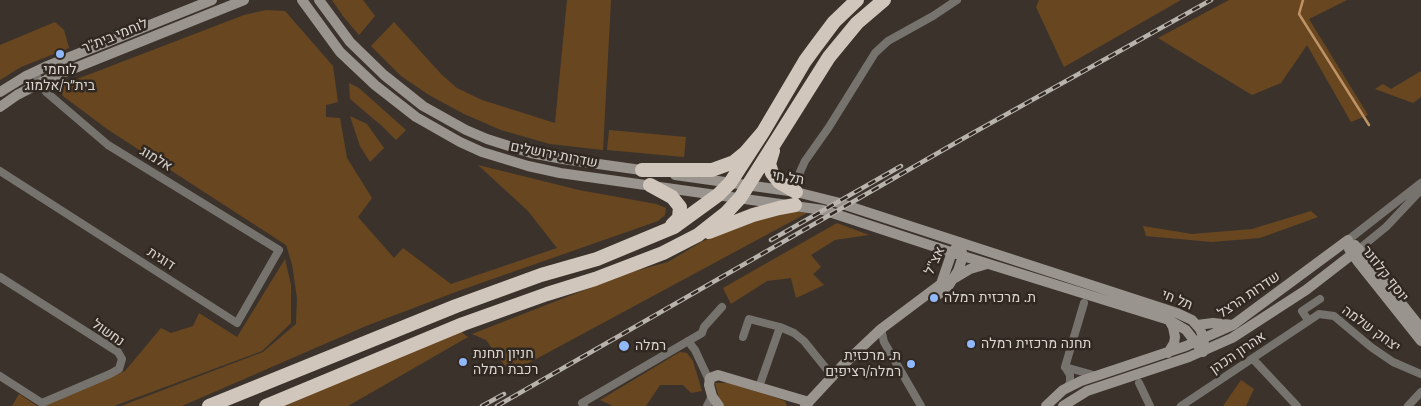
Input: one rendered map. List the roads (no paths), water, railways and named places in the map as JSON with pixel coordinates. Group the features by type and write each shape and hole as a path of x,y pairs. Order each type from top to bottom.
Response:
{"highway":[{"path":"209,406 456,306 541,275 597,259 662,233 690,217 730,183 805,61 834,22 857,0"},
{"path":"676,247 711,225 740,198 819,70 847,33 884,0"},
{"path":"642,170 700,171 719,168 734,162 745,154 763,132"},
{"path":"266,406 463,324 595,279 745,218 779,208 795,199 772,173 769,164 780,135"},
{"path":"650,185 672,197 680,207 679,218 662,233"}],"main road":[{"name":"לוחמי בית\"ר","path":"0,92 34,72 212,0"},
{"name":"לוחמי בית\"ר","path":"0,107 39,83 244,0"},
{"path":"297,0 315,18"},
{"name":"שדרות ירושלים","path":"302,0 340,52 375,85 416,117 482,152 528,166 560,172 740,198"},
{"name":"שדרות ירושלים","path":"319,0 341,32 370,62 410,96 445,119 488,139 563,159 730,183"},
{"name":"תל חי","path":"730,183 749,186 795,199 963,256 1169,320 1181,326 1199,341 1202,333 1197,325 1185,316 1177,313 836,202 795,199 740,198"},
{"name":"יוסף קלוזנר","path":"1348,240 1421,341"},
{"name":"שדרות הרצל","path":"1046,406 1066,389 1081,381 1168,353 1233,325 1348,240"},
{"name":"אצ\"ל","path":"808,405 833,377 847,369 881,333 941,284 952,252 960,243"},
{"name":"אצ\"ל","path":"881,333 943,290 954,278 963,256 960,243"},
{"name":"יוסף קלוזנר","path":"1356,252 1421,328"},
{"name":"שדרות הרצל","path":"1062,406 1087,391 1203,352 1232,338 1306,290 1356,252"},
{"path":"954,278 970,269 989,263"},
{"path":"1168,353 1175,337 1169,320"},
{"path":"1197,325 1217,323 1233,325"},
{"path":"1199,341 1203,352"},
{"path":"719,406 712,396 708,385 709,375 724,376 808,405"},
{"path":"784,396 793,406"}],"street":[{"path":"795,199 800,172 805,161 829,127 875,53 888,41 957,0"},
{"name":"אלמוג","path":"34,72 39,83 54,99 108,145 279,250"},
{"name":"דוגית","path":"0,171 237,323 279,250"},
{"name":"שדרות הרצל","path":"1348,240 1421,184"},
{"name":"שדרות הרצל","path":"1356,252 1386,227 1421,190"},
{"name":"נחשול","path":"0,277 118,352 122,359 119,369 42,404 0,376"},
{"path":"1308,320 1302,312 1320,299"},
{"path":"1065,367 1084,303"},
{"path":"583,405 702,333 704,327 722,307"},
{"name":"יצחק שלמה","path":"1308,320 1319,314 1334,316 1393,362 1421,374"},
{"path":"743,337 748,319 780,327 794,333 804,342 833,377"},
{"name":"אהרון הכהן","path":"1181,406 1308,320"},
{"path":"760,387 780,327"},
{"path":"881,333 921,406"},
{"path":"688,341 709,375"},
{"path":"1253,359 1297,406"},
{"path":"1065,367 1096,376"},
{"path":"1065,367 1069,372 1070,379 1066,389"},
{"path":"1139,383 1150,406"},
{"path":"1408,406 1421,392"},
{"path":"707,406 712,396"}],"waterway":[{"path":"1303,0 1299,14 1369,125"}],"railway":[{"path":"497,406 964,138 1211,0"},
{"path":"771,240 901,166"},
{"path":"482,406 504,394"}],"place":[{"name":"לוחמי בית״ר/אלמוג","path":"60,54"},
{"name":"ת. מרכזית רמלה","path":"934,298"},
{"name":"תחנה מרכזית רמלה","path":"971,344"},
{"name":"רמלה","path":"624,346"},
{"name":"חניון תחנת רכבת רמלה","path":"463,362"},
{"name":"ת. מרכזית רמלה/רציפים","path":"911,364"}]}
